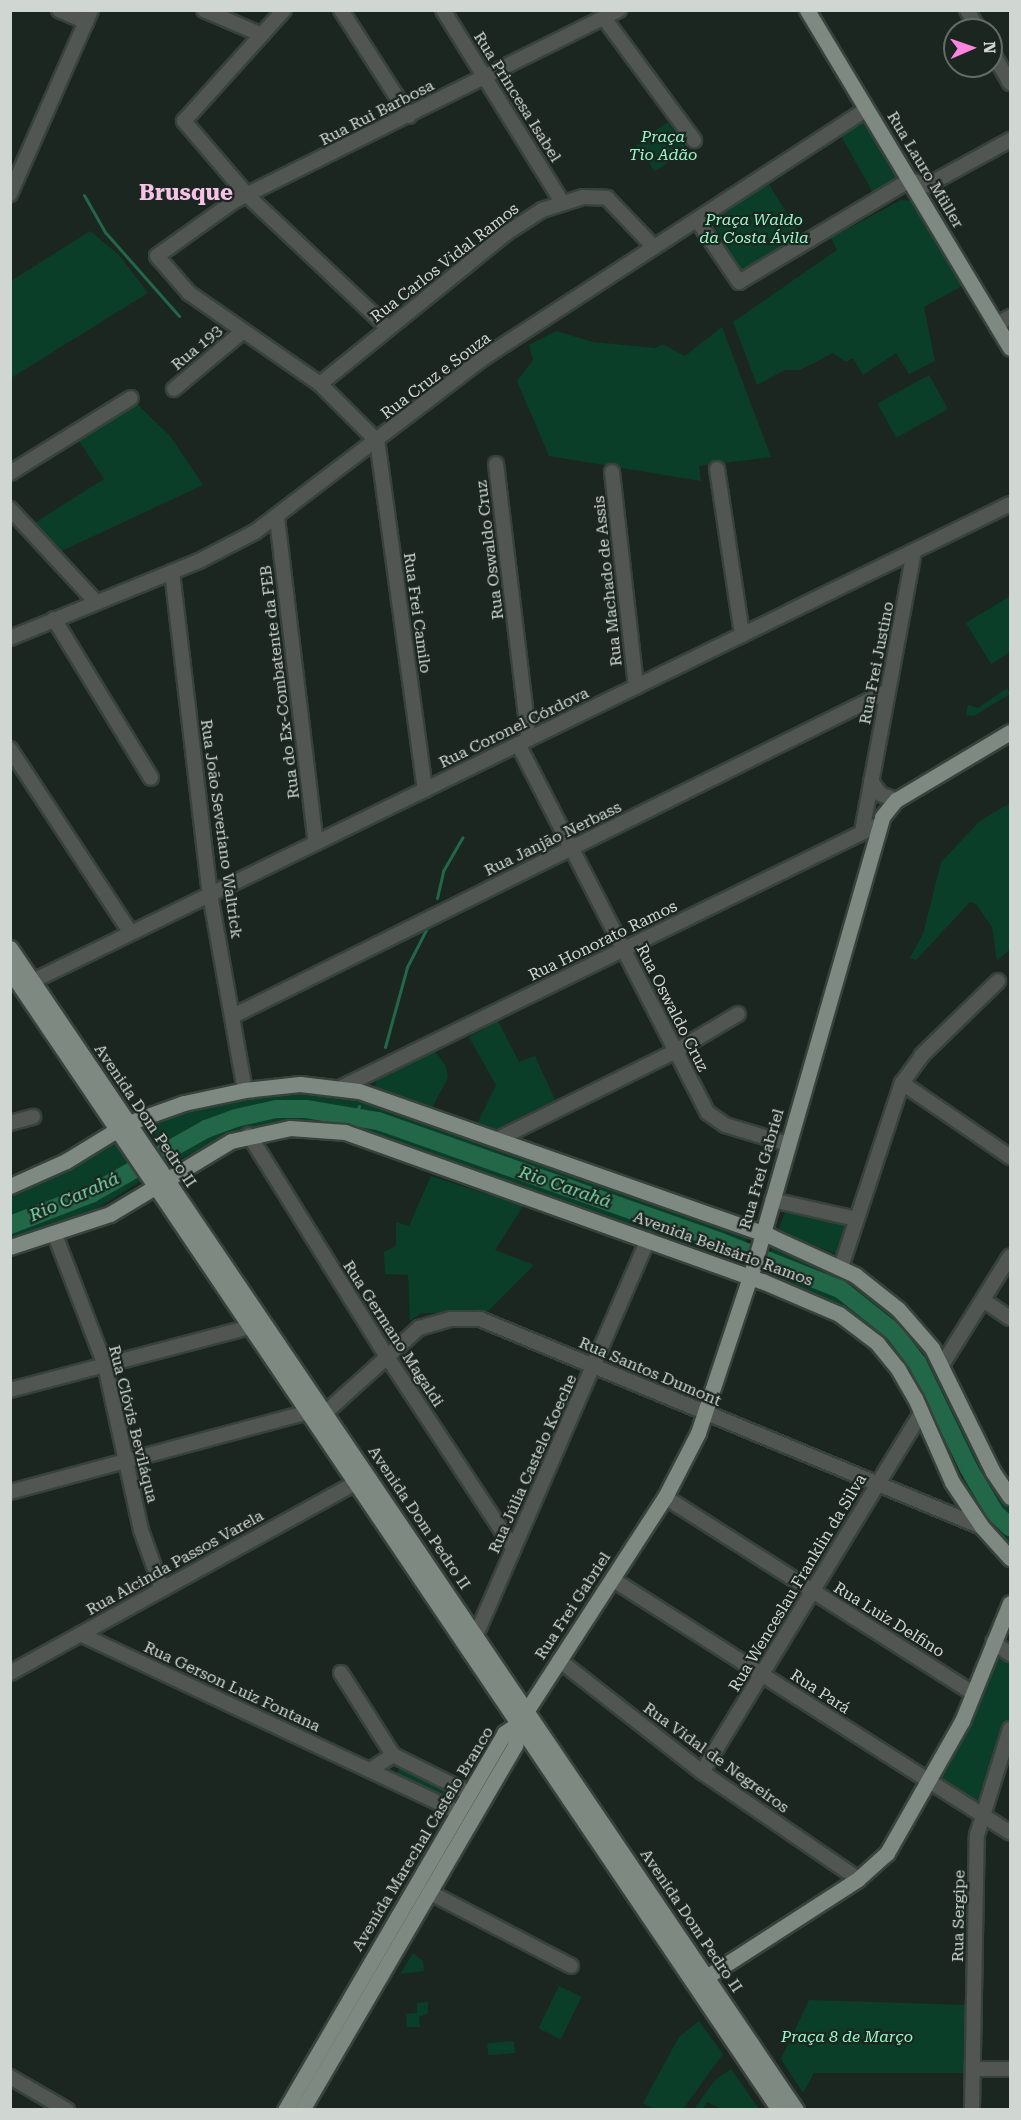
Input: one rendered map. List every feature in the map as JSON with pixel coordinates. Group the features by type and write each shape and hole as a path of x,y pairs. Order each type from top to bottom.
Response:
{"main road":[{"name":"Rua Lauro Müller","path":"807,10 1011,348"},
{"name":"Rua Frei Gabriel","path":"518,1724 665,1497 706,1413 762,1238 878,825 896,800 1011,732"},
{"name":"Avenida Dom Pedro II","path":"10,948 134,1144 325,1413 796,2109"},
{"name":"Avenida Dom Pedro II","path":"10,971 123,1126"},
{"name":"Avenida Belisário Ramos","path":"10,1186 66,1161 123,1126 184,1103 245,1090 300,1084 342,1087 498,1139 841,1267 898,1310 942,1365 982,1452 1011,1497"},
{"name":"Avenida Belisário Ramos","path":"10,1247 55,1235 110,1214 158,1179 213,1149 249,1135 290,1128 345,1132 648,1240 751,1272 815,1302 858,1327 898,1369 922,1412 952,1482 982,1527 1011,1558"},
{"name":"Avenida Dom Pedro II","path":"158,1179 250,1327 779,2109"},
{"path":"690,1978 699,1982 708,1978 858,1879 897,1840 974,1694 993,1642 1011,1603"},
{"name":"Avenida Marechal Castelo Branco","path":"285,2109 504,1733 518,1724"},
{"name":"Avenida Marechal Castelo Branco","path":"302,2109 515,1745 518,1724"},
{"path":"458,1812 476,1812 470,1793"}],"street":[{"path":"10,194 89,16 59,10"},
{"path":"204,10 262,35"},
{"path":"284,10 184,121 248,196 388,328"},
{"path":"341,10 409,116"},
{"name":"Rua Princesa Isabel","path":"443,10 562,202"},
{"name":"Rua Rui Barbosa","path":"242,332 189,292 157,256 226,206 619,10"},
{"path":"604,18 694,140"},
{"path":"1003,69 1011,82"},
{"name":"Rua Cruz e Souza","path":"10,638 226,548 277,518 485,357 867,109"},
{"path":"697,220 739,282 910,180 928,184 1011,140"},
{"name":"Rua Carlos Vidal Ramos","path":"320,384 525,219 562,202 597,196 607,198 654,247"},
{"path":"997,324 1011,316"},
{"path":"242,332 320,384 377,441"},
{"name":"Rua 193","path":"174,389 242,332"},
{"path":"10,473 131,398"},
{"name":"Rua Frei Camilo","path":"377,441 425,790"},
{"name":"Rua Oswaldo Cruz","path":"496,464 524,741 572,848 702,1102 716,1120 788,1144"},
{"path":"717,469 742,635"},
{"name":"Rua Machado de Assis","path":"612,472 636,687"},
{"name":"Rua Coronel Córdova","path":"33,981 1011,504"},
{"path":"10,508 96,602"},
{"name":"Rua do Ex-Combatente da FEB","path":"277,518 315,843"},
{"name":"Rua Frei Justino","path":"862,832 914,551"},
{"name":"Rua João Severiano Waltrick","path":"172,572 210,894 245,1090"},
{"path":"54,619 151,778"},
{"name":"Rua Janjão Nerbass","path":"233,1016 888,692"},
{"path":"10,748 131,933"},
{"path":"872,781 880,794 896,800"},
{"name":"Rua Honorato Ramos","path":"342,1087 878,825"},
{"path":"841,1267 902,1083 922,1055 998,981"},
{"path":"498,1139 676,1051 738,1014"},
{"path":"902,1083 1011,1157"},
{"path":"10,1123 33,1117"},
{"name":"Rua Germano Magaldi","path":"249,1135 386,1355 514,1549"},
{"path":"772,1200 856,1219"},
{"name":"Rua Clóvis Beviláqua","path":"55,1235 105,1365 141,1530 162,1589"},
{"name":"Rua Júlia Castelo Koeche","path":"476,1635 648,1240"},
{"path":"942,1365 1011,1256"},
{"path":"983,1300 1011,1318"},
{"name":"Rua Santos Dumont","path":"325,1413 386,1355 419,1328 466,1318 492,1324 982,1527"},
{"path":"10,1390 250,1327"},
{"path":"10,1492 308,1412"},
{"name":"Rua Wenceslau Franklin da Silva","path":"702,1772 922,1412"},
{"name":"Rua Alcinda Passos Varela","path":"10,1673 355,1483"},
{"name":"Rua Luiz Delfino","path":"665,1497 974,1694"},
{"name":"Rua Pará","path":"612,1579 1011,1833"},
{"name":"Rua Gerson Luiz Fontana","path":"80,1634 458,1812"},
{"path":"993,1642 1011,1654"},
{"name":"Rua Vidal de Negreiros","path":"559,1660 702,1772 858,1879"},
{"path":"341,1672 393,1755 470,1793"},
{"name":"Rua Sergipe","path":"972,2109 977,1835 1011,1729"},
{"path":"370,1770 393,1755"},
{"path":"429,1892 571,1966"},
{"path":"973,2069 1011,2069"},
{"path":"10,2077 66,2109"}],"green space":[{"name":"Praça Tio Adão","path":"668,122 687,149 655,171 636,144"},
{"path":"863,122 868,123 897,173 897,180 875,196 841,136"},
{"name":"Praça Waldo da Costa Ávila","path":"768,183 802,238 740,270 712,222"},
{"path":"901,200 911,201 962,286 924,307 935,361 909,374 896,353 863,375 853,358 846,362 833,353 800,370 785,370 757,385 733,322 837,250 831,238"},
{"path":"90,231 119,255 148,293 11,378 11,281"},
{"path":"722,327 771,457 699,466 701,481 549,456 517,381 533,360 529,345 556,331 593,342 656,348 662,344 685,356"},
{"path":"929,375 948,409 896,438 877,404"},
{"path":"131,398 170,436 203,485 53,555 28,527 104,479 74,433"},
{"path":"1010,596 1010,652 991,664 966,623"},
{"path":"1007,688 1010,694 974,716 966,715 968,705 978,708"},
{"path":"1010,803 1010,949 997,961 992,927 976,904 970,902 916,960 910,958 923,934 941,862 980,821"},
{"path":"498,1021 519,1062 535,1056 555,1100 494,1130 477,1124 496,1085 469,1037"},
{"path":"434,1050 446,1066 448,1078 432,1108 374,1087 378,1077"},
{"path":"292,1089 350,1094 748,1235 740,1262 340,1124 280,1122 236,1132 171,1163 147,1132 156,1117 213,1102"},
{"path":"117,1140 144,1179 90,1213 11,1240 11,1194 65,1170"},
{"path":"431,1176 523,1206 495,1250 534,1265 486,1313 421,1313 410,1321 408,1275 385,1274 384,1252 396,1246 396,1222 409,1226"},
{"path":"786,1209 851,1223 839,1255 778,1231"},
{"path":"773,1243 831,1267 891,1309 915,1337 943,1379 980,1464 1010,1508 1010,1545 971,1495 924,1391 897,1354 834,1303 766,1273"},
{"path":"994,1646 1010,1658 1010,1721 981,1812 932,1780"},
{"path":"400,1767 460,1796 457,1803 397,1773"},
{"path":"413,1953 423,1961 424,1971 400,1974"},
{"path":"559,1986 581,1997 561,2039 538,2028"},
{"name":"Praça 8 de Março","path":"809,2000 967,2005 965,2073 814,2073 803,2093 781,2059"},
{"path":"428,2002 428,2013 419,2017 420,2027 407,2027 406,2014 417,2013 417,2003"},
{"path":"699,2021 723,2054 683,2109 655,2109 643,2103 679,2037"},
{"path":"514,2041 515,2053 488,2055 487,2043"},
{"path":"731,2069 759,2109 721,2109 707,2102 703,2109 694,2109 716,2079"}],"waterway":[{"path":"84,195 105,232 179,316"},
{"path":"437,898 443,871 463,837"},
{"path":"385,1047 407,967 428,926"},
{"path":"355,1114 359,1106"},
{"name":"Rio Carahá","path":"10,1225 91,1194 206,1129 236,1118 276,1109 306,1109 378,1121 721,1242 840,1289 894,1332 917,1362 969,1469 995,1513 1010,1527"}],"district":[{"name":"Brusque","path":"186,193"}]}
